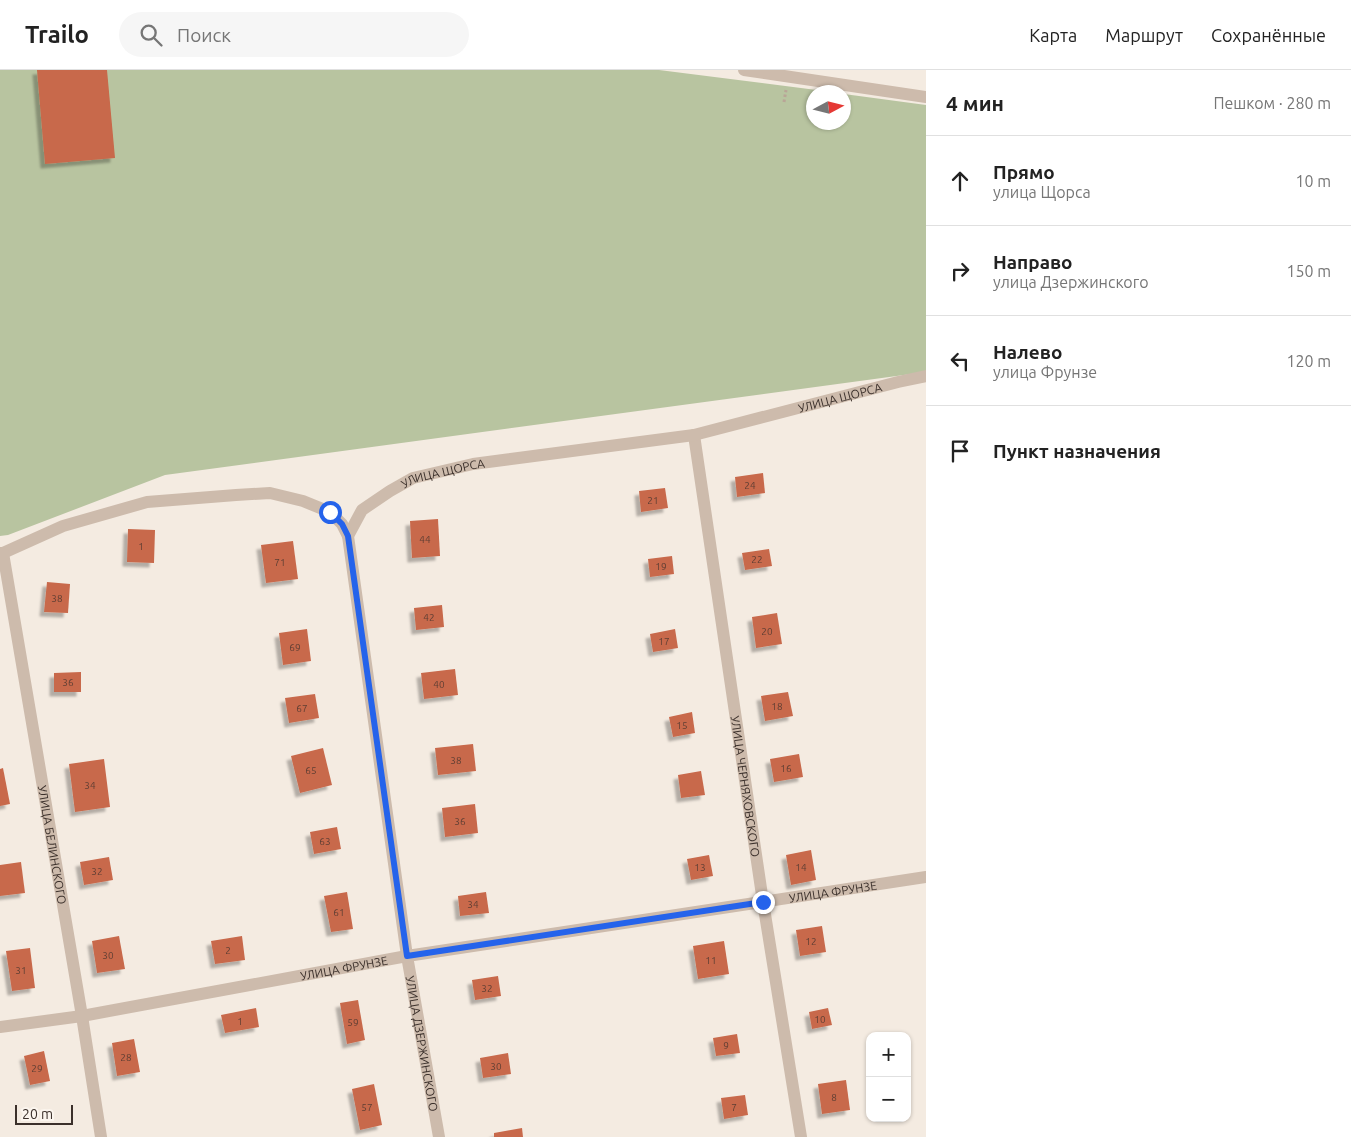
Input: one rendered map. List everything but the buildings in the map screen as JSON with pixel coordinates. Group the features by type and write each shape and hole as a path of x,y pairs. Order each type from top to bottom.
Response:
{"street":[{"path":"744,70 926,97"},
{"name":"УЛИЦА ЩОРСА","path":"348,536 362,510 413,478 473,464 694,434 926,376"},
{"name":"УЛИЦА ЧЕРНЯХОВСКОГО","path":"694,434 763,902 801,1137"},
{"path":"2,553 63,526 147,502 270,493 304,501 330,512 342,524 348,536"},
{"name":"УЛИЦА ДЗЕРЖИНСКОГО","path":"348,536 407,956 439,1137"},
{"name":"УЛИЦА БЕЛИНСКОГО","path":"2,553 101,1137"},
{"name":"УЛИЦА ФРУНЗЕ","path":"0,1027 82,1016 407,956 926,877"}],"green space":[{"path":"0,70 659,70 806,89 806,130 851,130 851,95 926,105 926,372 165,475 8,535 0,536"}],"route":[{"path":"330,512 342,524 348,536 407,956 763,902"}]}
